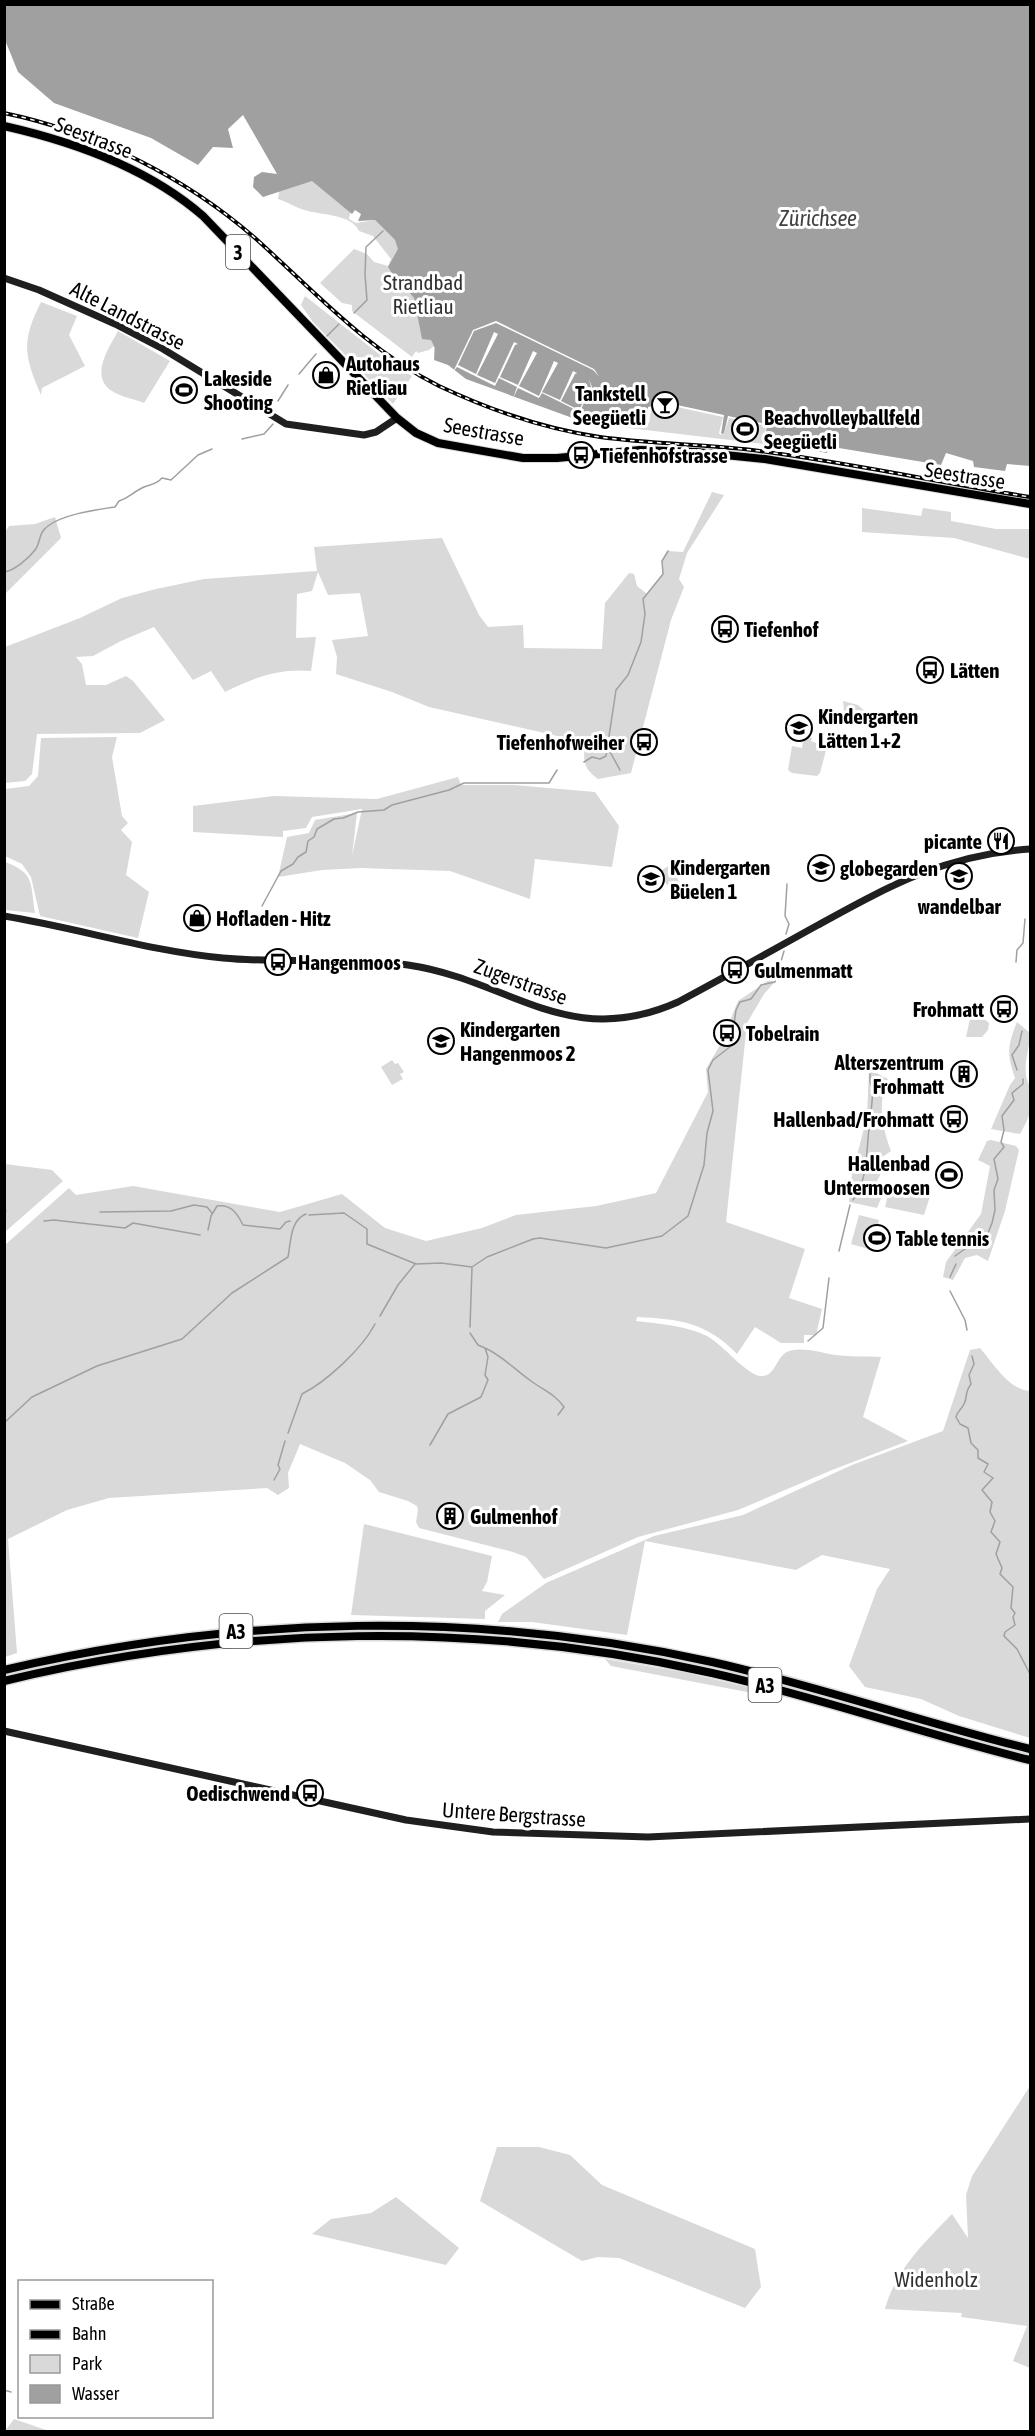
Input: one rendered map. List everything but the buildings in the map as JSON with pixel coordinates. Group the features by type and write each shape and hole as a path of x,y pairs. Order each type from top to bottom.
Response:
{"highway":[{"name":"A3","path":"4,1670 130,1645 242,1631 361,1625 496,1630 606,1642 714,1662 1030,1749"},
{"name":"A3","path":"4,1681 119,1657 234,1642 367,1635 504,1641 604,1652 732,1677 1030,1760"}],"main road":[{"name":"Seestrasse","path":"4,126 74,146 120,164 183,198 397,417 416,433 438,443 523,458 557,458 640,450 722,454 1030,504"},
{"name":"Alte Landstrasse","path":"4,278 39,290 163,349 286,424 364,435 376,432 397,417"},
{"name":"Zugerstrasse","path":"4,916 201,956 261,961 373,962 410,965 451,974 526,1004 562,1015 614,1019 646,1014 678,1002 871,895 905,879 962,860 998,852 1030,849"},
{"name":"Untere Bergstrasse","path":"4,1731 406,1820 493,1832 648,1837 1030,1819"}],"green space":[{"name":"Strandbad Rietliau","path":"305,175 351,209 349,219 356,223 375,220 395,240 468,265 434,357 434,346 429,350 418,353 416,351 412,357 352,311 352,305 342,303 320,283 354,249 367,254 374,262 388,266 391,259 373,236 359,231 350,221 304,210 278,199 280,186"},
{"path":"305,296 384,358 412,376 393,404 313,322 301,305"},
{"path":"41,302 77,316 69,335 85,366 42,388 41,395 28,359 27,348 30,328"},
{"path":"118,331 170,361 144,403 112,391 105,385 102,378 103,362"},
{"path":"659,403 723,417 719,433 721,435 724,433 729,418 766,426 764,444 578,422 649,423 651,410 659,406"},
{"path":"712,492 724,495 687,553 679,579 684,587 671,620 631,773 598,779 586,766 585,739 584,742 429,707 336,674 337,657 332,640 368,636 360,593 328,595 318,572 312,591 297,594 296,638 316,637 311,671 288,671 266,675 225,692 211,671 193,680 154,627 93,656 76,657 82,664 86,685 106,685 126,676 133,681 165,720 140,733 37,734 32,774 25,781 5,783 5,647 80,618 122,598 204,579 317,571 314,547 442,538 479,615 488,627 523,625 524,648 602,649 605,603 629,573 634,574 637,586 647,594 663,574 662,561 668,551 683,552"},
{"path":"862,508 921,516 923,508 951,512 951,521 996,529 1030,529 1030,559 954,538 862,532"},
{"path":"55,517 61,538 6,593 5,602 5,532 9,526 35,524"},
{"path":"843,701 858,705 869,715 845,722"},
{"path":"804,736 812,738 811,741 818,744 828,743 820,773 817,776 792,773 788,770 792,746 802,748"},
{"path":"117,737 112,757 122,816 128,823 121,830 132,842 126,875 149,892 138,938 40,916 31,877 22,864 5,856 5,789 29,786 38,776 41,738"},
{"path":"458,777 461,785 514,785 595,792 619,826 612,867 535,859 530,899 450,871 361,868 322,870 278,877 287,837 309,833 315,820 357,813 352,856 362,809 312,817 306,828 283,831 283,837 193,832 193,806 273,796 377,799"},
{"path":"5,862 22,871 30,881 35,913 5,910"},
{"path":"670,865 681,885 671,891 659,872"},
{"path":"787,968 764,994 747,1023 726,1222 805,1249 789,1298 822,1309 816,1335 804,1335 804,1343 781,1343 755,1327 737,1354 714,1335 691,1324 637,1317 636,1321 681,1327 698,1332 707,1336 749,1371 761,1376 771,1372 783,1355 794,1350 810,1350 841,1356 881,1357 863,1417 908,1441 738,1510 638,1537 544,1579 526,1557 419,1528 416,1522 417,1506 379,1492 370,1480 345,1463 300,1444 288,1473 289,1488 278,1495 267,1488 109,1498 67,1510 8,1539 17,1653 5,1657 5,1245 69,1188 76,1195 133,1186 280,1212 342,1194 385,1228 426,1241 482,1228 516,1215 596,1206 656,1193 708,1092 706,1069 720,1045 738,1001"},
{"path":"952,1003 957,1004 956,1011 966,1013 965,1019 939,1019 942,1009"},
{"path":"971,1014 980,1016 989,1023 988,1030 982,1037 966,1037"},
{"path":"1017,1022 1030,1033 1026,1077 1031,1095 1031,1107 1020,1134 991,1129 1015,1078 1009,1050"},
{"path":"392,1060 395,1064 398,1063 404,1072 400,1074 403,1079 392,1085 381,1067"},
{"path":"869,1069 888,1079 883,1097 882,1115 891,1151 875,1162 882,1171 871,1194 882,1196 877,1208 849,1202 852,1174 867,1117"},
{"path":"987,1141 1016,1146 1019,1150 1005,1211 988,1261 977,1255 965,1258 953,1280 943,1277 946,1262 981,1214 990,1166 978,1160"},
{"path":"5,1164 52,1170 63,1181 5,1232"},
{"path":"891,1183 931,1193 924,1215 885,1207"},
{"path":"859,1215 879,1220 872,1250 851,1244"},
{"path":"980,1348 1009,1381 1023,1390 1030,1391 1030,1738 959,1716 921,1699 865,1687 849,1666 877,1589 890,1569 822,1555 796,1570 645,1541 627,1635 532,1622 498,1622 502,1614 546,1583 654,1536 743,1515 852,1465 943,1431 970,1350"},
{"path":"364,1524 492,1556 487,1582 482,1591 505,1595 485,1611 485,1619 351,1615"},
{"path":"605,1659 683,1672 772,1693 768,1696 611,1666"},
{"name":"Widenholz","path":"1030,2086 1030,2368 1013,2361 1027,2326 961,2317 962,2313 885,2309 896,2281 912,2257 952,2214 968,2238 966,2195 972,2176"},
{"path":"497,2147 539,2147 570,2155 602,2185 755,2249 761,2287 745,2308 619,2258 598,2257 582,2261 480,2201"},
{"path":"396,2197 459,2248 446,2265 312,2234 331,2219 371,2213"},
{"path":"14,2419 49,2431 5,2431"}],"water":[{"name":"Zürichsee","path":"4,5 1030,5 1030,466 1007,464 1005,471 974,467 973,461 946,453 941,465 833,447 835,439 830,438 827,453 765,441 767,424 728,416 724,433 721,434 724,415 658,401 657,405 648,407 648,419 578,420 466,379 448,365 434,360 435,348 431,340 422,339 414,298 405,287 407,280 404,278 397,281 388,267 398,249 395,240 375,220 358,221 361,214 355,210 352,214 312,181 263,197 253,187 254,177 262,172 277,174 243,115 228,129 233,148 213,147 198,165 151,138 54,103 18,72 5,40"}],"pier":[{"path":"496,321 594,369 599,376 593,370 496,323 474,331 458,365 476,374 494,332 498,334 477,375 495,383 514,342 518,344 515,345 500,377 518,385 533,351 537,353 519,386 539,396 554,361 558,363 542,392 560,400 573,371 577,373 561,401 579,410 591,387 589,379 592,387 577,417 578,411 542,393 539,398 518,388 513,398 517,387 499,378 495,386 457,367 453,372 473,330"}],"waterway":[{"path":"354,313 367,300 366,247 383,231"},
{"path":"327,336 339,324"},
{"path":"299,374 316,354"},
{"path":"278,401 288,385"},
{"path":"242,439 264,434 273,424"},
{"path":"4,572 17,567 29,557 48,526 62,518 115,507 119,501 143,487 162,478 171,480 198,455 212,449"},
{"path":"584,762 592,757 600,759 606,756 616,690 628,675 641,642 645,614 643,599 663,574 662,561 668,551"},
{"path":"609,750 620,770"},
{"path":"262,906 281,871 306,852 308,841 314,837 317,829 334,819 358,812 384,810 392,805 449,790 464,783 549,783 557,770"},
{"path":"786,934 789,924 785,916 787,884"},
{"path":"1016,962 1017,950 1023,943 1025,919"},
{"path":"309,1215 344,1213 367,1229 367,1244 416,1264 441,1263 472,1267 487,1257 540,1238 606,1248 662,1236 688,1216 704,1165 707,1133 713,1111 708,1070 713,1060 731,1046 736,1010 740,1002 751,999 761,985 775,982 784,951"},
{"path":"1017,1070 1012,1055 1019,1045 1022,1031"},
{"path":"870,1074 873,1090 871,1113"},
{"path":"955,1256 988,1233 992,1223 995,1210 994,1190 998,1179 994,1159 1004,1147 1001,1142 1004,1130 1002,1116 1014,1100 1012,1093 1023,1084 1023,1079"},
{"path":"853,1200 864,1175 869,1129"},
{"path":"100,1212 171,1211 194,1205 207,1207 212,1213"},
{"path":"839,1251 850,1205"},
{"path":"208,1230 211,1216 217,1206 226,1206 233,1210 243,1225 280,1229 290,1221"},
{"path":"4,1423 32,1397 97,1366 182,1339 232,1293 288,1257 294,1226 306,1214"},
{"path":"44,1221 54,1220 125,1228 133,1223 200,1235"},
{"path":"380,1316 398,1285 415,1264"},
{"path":"950,1277 956,1264"},
{"path":"470,1327 472,1268"},
{"path":"808,1341 823,1328 829,1278"},
{"path":"950,1291 965,1320 967,1330"},
{"path":"288,1433 302,1394 322,1382 343,1364 375,1324"},
{"path":"430,1445 448,1414 481,1397 488,1380 485,1375 488,1357 485,1348 478,1345 470,1333"},
{"path":"485,1348 498,1355 557,1399 564,1407 558,1415"},
{"path":"972,1356 974,1364 969,1375 971,1384 965,1402 956,1417 960,1424 968,1428 971,1443 978,1450 978,1458 988,1464 984,1472 993,1478 982,1490 992,1502 990,1512 995,1521 991,1532 1000,1542 996,1554 1002,1568 1000,1574 1013,1587 1011,1608 1015,1613 1013,1617 1015,1625 1005,1632 1004,1636 1017,1649 1030,1674"},
{"path":"274,1480 280,1469 278,1465 285,1441"},
{"path":"4,2390 11,2392"}],"railway":[{"path":"4,113 38,121 105,145 169,177 199,195 255,238 342,318 388,355 439,386 498,411 538,424 600,437 787,455 1030,497"}],"place":[{"name":"Autohaus Rietliau","path":"326,375"},
{"name":"Lakeside Shooting","path":"184,390"},
{"name":"Tankstell Seegüetli","path":"665,405"},
{"name":"Beachvolleyballfeld Seegüetli","path":"745,429"},
{"name":"Tiefenhofstrasse","path":"581,455"},
{"name":"Tiefenhof","path":"725,629"},
{"name":"Lätten","path":"930,670"},
{"name":"Kindergarten Lätten 1+2","path":"799,728"},
{"name":"Tiefenhofweiher","path":"644,742"},
{"name":"picante","path":"1001,841"},
{"name":"globegarden","path":"821,868"},
{"name":"wandelbar","path":"959,876"},
{"name":"Kindergarten Büelen 1","path":"651,879"},
{"name":"Hofladen - Hitz","path":"197,918"},
{"name":"Hangenmoos","path":"278,962"},
{"name":"Gulmenmatt","path":"735,970"},
{"name":"Frohmatt","path":"1004,1009"},
{"name":"Tobelrain","path":"727,1033"},
{"name":"Kindergarten Hangenmoos 2","path":"441,1041"},
{"name":"Alterszentrum Frohmatt","path":"964,1074"},
{"name":"Hallenbad/Frohmatt","path":"954,1119"},
{"name":"Hallenbad Untermoosen","path":"949,1175"},
{"name":"Table tennis","path":"877,1238"},
{"name":"Gulmenhof","path":"450,1516"},
{"name":"Oedischwend","path":"310,1793"}]}
